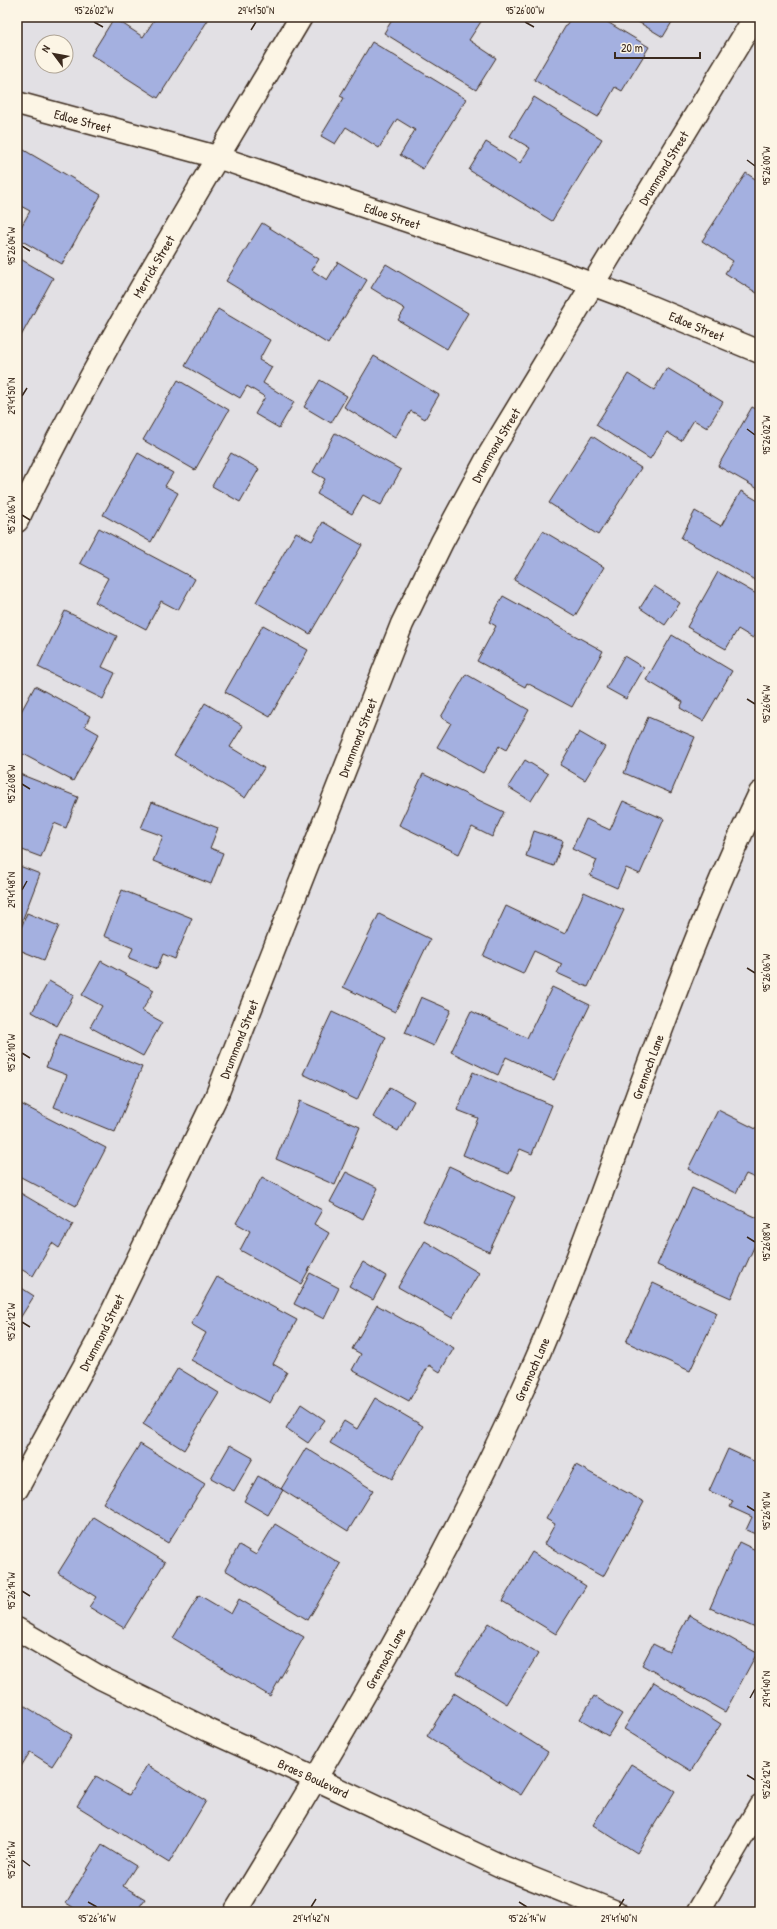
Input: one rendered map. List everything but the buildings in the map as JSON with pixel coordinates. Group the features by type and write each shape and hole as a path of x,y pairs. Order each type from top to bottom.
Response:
{"street":[{"name":"Merrick Street","path":"17,521 44,464 95,367 301,17"},
{"name":"Drummond Street","path":"17,1489 99,1338 216,1097 402,624 442,542 489,455 755,17"},
{"name":"Edloe Street","path":"17,103 218,157 592,284 760,352"},
{"name":"Grennoch Lane","path":"235,1912 316,1779 466,1510 529,1375 587,1234 664,1022 703,923 760,793"},
{"name":"Braes Boulevard","path":"17,1629 101,1678 210,1731 503,1867 616,1912"},
{"path":"698,1912 760,1806"}]}
